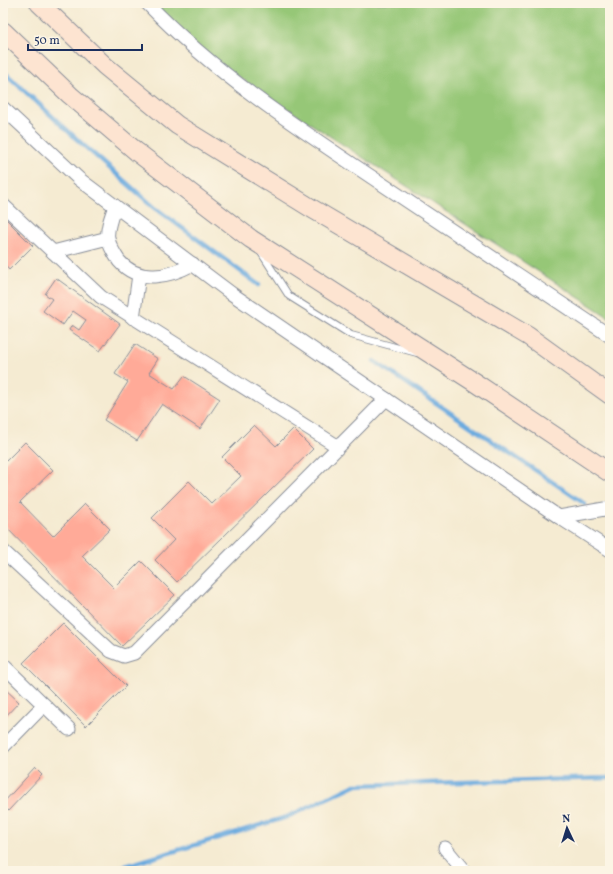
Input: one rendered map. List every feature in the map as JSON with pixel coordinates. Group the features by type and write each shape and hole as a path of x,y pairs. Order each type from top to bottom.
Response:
{"main road":[{"path":"39,3 106,66 177,125 311,208 528,336 610,395"},
{"path":"3,31 70,95 137,152 251,239 440,360 610,473"}],"street":[{"path":"147,3 164,21 225,74 284,118 610,336"},
{"path":"3,108 80,179 232,294 559,517 610,550"},
{"path":"3,205 101,297 337,446"},
{"path":"115,206 110,223 108,238 115,256 125,268 139,275 160,277 181,271 193,264"},
{"path":"53,252 108,238"},
{"path":"133,318 139,275"},
{"path":"3,551 111,651 124,656 134,653 386,398"},
{"path":"559,517 610,508"},
{"path":"3,665 69,729"},
{"path":"3,747 44,705"},
{"path":"445,848 464,871"}],"lane":[{"path":"251,239 290,296 351,335 440,360"}],"green space":[{"path":"141,3 610,3 610,318 177,37"}],"building":[{"path":"3,216 33,246 9,270 3,263"},
{"path":"56,278 120,324 100,351 69,330 72,325 79,330 86,320 73,311 63,325 43,311 52,299 45,294"},
{"path":"135,344 158,359 149,373 174,389 184,376 220,399 200,429 162,404 137,441 104,420 128,382 115,374"},
{"path":"254,425 276,446 293,429 313,449 177,582 155,560 174,540 152,518 189,481 212,504 241,476 222,457"},
{"path":"25,442 53,470 20,502 53,536 85,504 110,529 82,556 114,588 141,561 175,595 122,646 3,524 3,464"},
{"path":"63,623 126,686 86,726 23,663"},
{"path":"3,687 19,702 3,719"},
{"path":"35,768 42,775 8,811 3,806 3,803"}],"waterway":[{"path":"3,71 80,142 154,207 259,285"},
{"path":"374,361 585,504"},
{"path":"109,871 287,817 355,785 610,778"}]}
